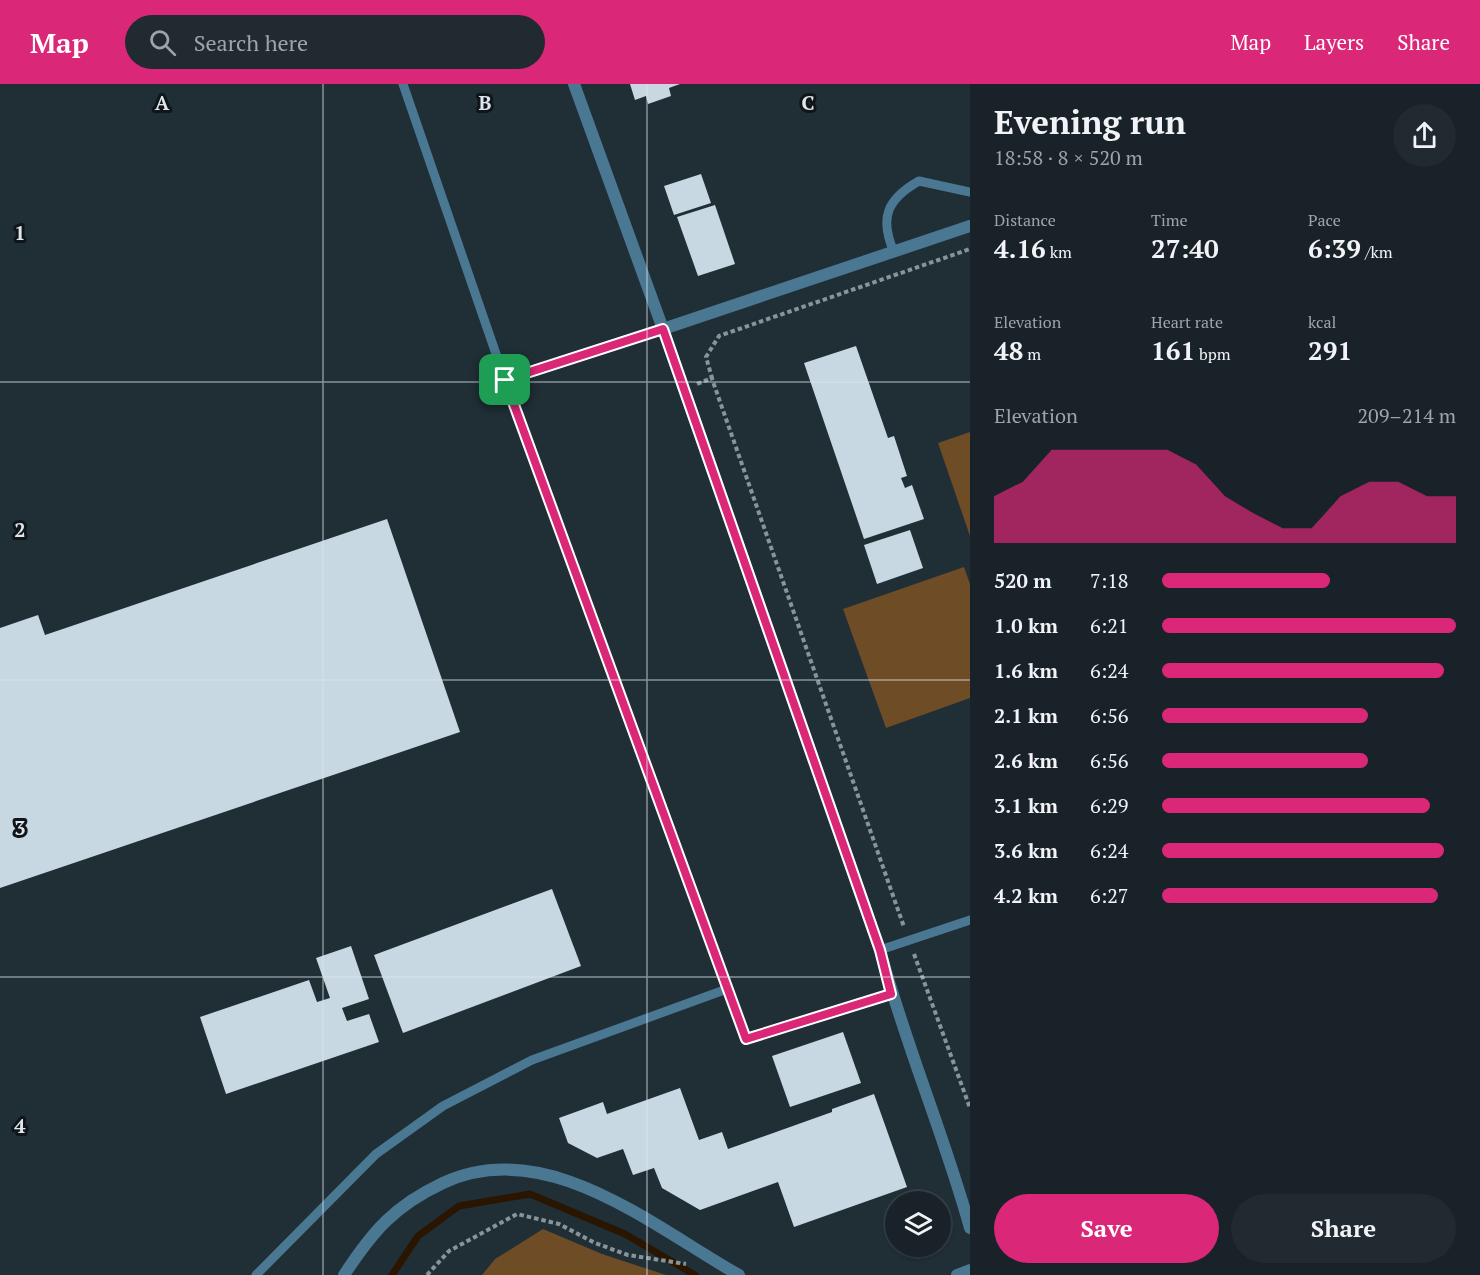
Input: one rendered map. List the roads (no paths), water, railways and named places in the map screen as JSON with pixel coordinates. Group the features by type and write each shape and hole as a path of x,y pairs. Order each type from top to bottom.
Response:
{"street":[{"path":"574,84 684,388 880,950 891,994 955,1176 970,1228"},
{"path":"663,329 970,226"},
{"path":"344,1275 375,1230 403,1205 461,1174 493,1168 519,1168 549,1174 582,1185 631,1211 739,1275"},
{"path":"957,1275 970,1270"}],"lane":[{"path":"403,84 505,380 746,1039 891,994"},
{"path":"894,252 887,236 886,224 890,208 902,191 919,181 970,192"},
{"path":"505,380 663,329"},
{"path":"880,950 970,920"},
{"path":"256,1275 376,1154 443,1106 532,1060 727,989"}],"waterway":[{"path":"392,1275 418,1236 459,1206 530,1194 625,1234 695,1275"}]}
